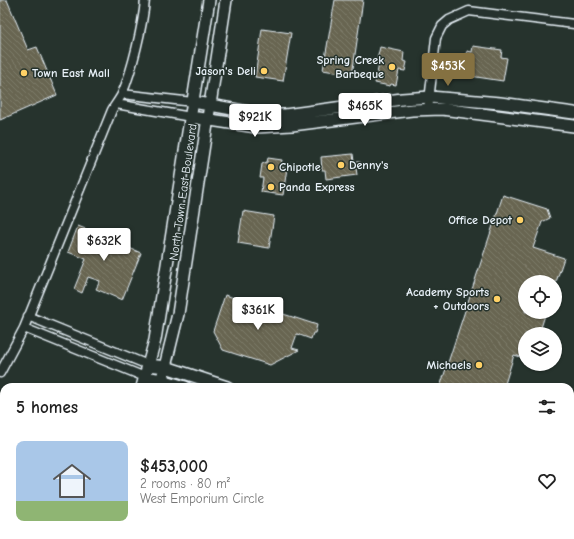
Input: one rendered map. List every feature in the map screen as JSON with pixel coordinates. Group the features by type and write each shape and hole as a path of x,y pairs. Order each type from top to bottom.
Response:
{"street":[{"path":"0,373 24,328 116,104 122,94 139,35 144,0"},
{"name":"North Town East Boulevard","path":"144,382 155,340 209,0"},
{"name":"North Town East Boulevard","path":"161,383 166,368 178,314 226,0"},
{"path":"428,110 436,38 442,26 449,20 469,11 574,24"},
{"path":"122,94 193,102 266,115 335,114 442,109 574,126"},
{"path":"116,104 191,117 272,127 430,97 500,103 574,113"},
{"path":"538,121 539,108"},
{"path":"28,316 148,365 166,368 214,383"},
{"path":"24,328 144,382 161,383"}],"building":[{"name":"Town East Mall","path":"0,0 7,0 28,50 37,47 57,95 0,120"},
{"path":"335,0 363,0 352,75 323,70"},
{"path":"262,29 291,33 283,81 255,77"},
{"path":"473,46 502,50 501,57 507,58 503,81 470,76 470,72 464,71 467,51 472,52"},
{"name":"Spring Creek Barbeque","path":"380,47 404,52 403,61 407,62 405,71 399,70 396,85 391,84 390,86 375,83 379,64 376,64"},
{"name":"Denny's","path":"353,154 354,162 360,162 361,168 356,168 357,175 326,179 325,170 322,170 321,157"},
{"path":"268,158 282,160 281,167 287,168 283,195 261,192 263,178 260,178 262,164 267,162"},
{"path":"503,195 547,209 550,218 542,222 533,248 564,258 558,275 518,275 518,319 544,319 541,327 518,327 518,356 514,355 505,383 441,383"},
{"path":"243,211 274,216 269,248 238,243"},
{"path":"78,226 141,253 122,300 96,289 100,281 88,277 82,293 74,289 86,259 68,252"},
{"path":"225,295 317,325 315,333 313,333 311,339 297,334 292,348 299,350 270,365 223,350 213,331"}],"place":[{"name":"Spring Creek Barbeque","path":"392,67"},
{"name":"Jason's Deli","path":"264,71"},
{"name":"Town East Mall","path":"24,73"},
{"name":"Denny's","path":"341,165"},
{"name":"Chipotle","path":"271,167"},
{"name":"Panda Express","path":"271,187"},
{"name":"Office Depot","path":"520,220"},
{"name":"Academy Sports + Outdoors","path":"497,299"},
{"name":"Michaels","path":"479,365"}]}
